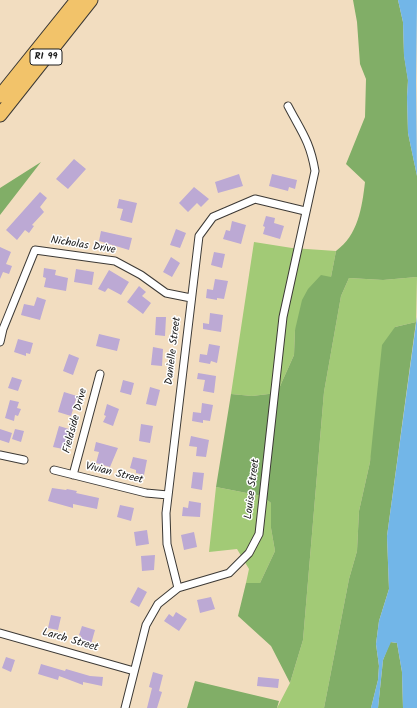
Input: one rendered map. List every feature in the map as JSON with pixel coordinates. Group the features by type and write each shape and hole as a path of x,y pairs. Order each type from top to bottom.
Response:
{"highway":[{"name":"RI 99","path":"0,96 77,0"},
{"name":"RI 99","path":"0,115 91,0"}],"street":[{"name":"Louise Street","path":"125,708 146,625 158,604 178,588 229,573 249,553 259,534 283,317 305,211 312,190 315,171 312,152 306,135 288,106"},
{"name":"Danielle Street","path":"178,588 165,528 199,236 213,217 255,199 305,211"},
{"name":"Nicholas Drive","path":"0,342 3,329 35,250 115,261 141,275 166,293 191,298"},
{"name":"Fieldside Drive","path":"73,475 100,374"},
{"path":"0,454 24,460"},
{"name":"Vivian Street","path":"54,470 146,493 168,495"},
{"name":"Larch Street","path":"0,633 134,671"}],"green space":[{"path":"353,0 398,0 403,22 404,55 408,80 408,133 417,176 417,277 383,280 349,278 341,296 324,392 303,640 290,683 271,646 238,616 246,583 260,583 275,551 271,528 271,503 262,496 216,487 231,394 252,396 277,393 294,355 295,330 302,300 308,289 321,275 331,277 336,251 349,237 358,220 365,182 346,164 365,117 366,79 360,64 357,22"},
{"path":"41,162 0,215 0,188"},
{"path":"254,242 292,248 336,251 331,277 295,330 294,355 277,393 252,396 231,394"},
{"path":"417,277 416,322 395,327 370,462 359,511 357,551 349,579 324,708 277,708 290,683 303,640 324,392 341,296 349,278 383,280"},
{"path":"416,322 387,536 389,589 379,621 376,644 379,666 378,680 371,708 324,708 349,579 357,551 359,511 370,462 382,345 395,327"},
{"path":"216,487 262,496 271,503 271,528 275,551 260,583 246,583 249,569 237,549 209,552"},
{"path":"390,642 397,643 402,672 403,708 378,708 383,660"},
{"path":"195,681 279,701 277,708 187,708"}],"water":[{"path":"398,0 417,0 417,176 408,133 408,81 404,56 403,22"},
{"path":"417,317 417,708 403,708 402,672 397,643 391,642 383,660 378,708 371,708 378,680 379,666 376,644 379,621 389,589 387,536"}],"building":[{"path":"74,159 86,169 68,189 56,179"},
{"path":"239,174 243,186 218,193 215,182"},
{"path":"272,174 297,180 295,189 289,187 288,191 269,186"},
{"path":"194,187 209,199 201,207 197,203 188,212 179,203"},
{"path":"40,192 47,198 40,207 44,212 32,225 34,226 29,233 25,230 17,240 6,230"},
{"path":"119,199 137,203 132,223 120,220 123,209 117,208"},
{"path":"266,216 275,218 274,223 284,226 280,239 263,234 265,227 263,226"},
{"path":"232,221 246,225 241,244 223,239 226,230 230,231"},
{"path":"176,229 186,233 180,248 170,245"},
{"path":"101,231 132,238 129,250 99,241"},
{"path":"0,247 11,252 6,264 12,266 9,274 3,272 0,279"},
{"path":"214,252 225,254 222,268 211,265"},
{"path":"171,257 180,263 172,277 163,272"},
{"path":"44,268 56,270 55,275 68,278 66,291 44,287 46,278 43,277"},
{"path":"76,269 94,272 92,285 74,282"},
{"path":"109,270 129,282 121,295 108,288 105,292 98,289"},
{"path":"215,279 228,281 224,299 217,298 217,300 206,298 207,289 213,290"},
{"path":"139,286 146,292 142,296 151,303 143,314 127,302"},
{"path":"37,297 46,300 40,320 21,315 24,304 34,306"},
{"path":"210,313 223,315 221,332 203,329 203,323 209,324"},
{"path":"156,317 166,317 165,336 155,335"},
{"path":"99,334 120,339 117,351 96,346"},
{"path":"18,339 33,343 30,354 26,353 26,356 14,352"},
{"path":"209,344 220,346 217,363 211,361 210,364 199,362 200,354 207,355"},
{"path":"153,347 163,349 162,366 151,365"},
{"path":"69,354 79,358 73,375 63,371"},
{"path":"198,373 216,376 214,393 203,391 205,380 197,379"},
{"path":"12,377 22,380 18,391 8,388"},
{"path":"123,380 134,383 131,395 120,392"},
{"path":"150,387 160,390 156,406 146,404"},
{"path":"64,392 77,396 71,416 58,412"},
{"path":"10,400 19,402 17,408 21,409 18,416 15,415 14,421 5,418"},
{"path":"202,403 213,405 210,421 203,420 203,423 192,421 193,412 201,413"},
{"path":"107,404 119,409 113,426 103,422 106,416 104,415"},
{"path":"141,424 153,426 150,443 139,441"},
{"path":"59,426 69,429 63,449 53,447"},
{"path":"0,429 12,433 9,443 0,440"},
{"path":"15,429 24,431 21,442 12,439"},
{"path":"191,436 209,440 206,457 196,456 197,447 189,446"},
{"path":"96,442 118,448 110,467 96,463 99,452 94,451"},
{"path":"133,457 147,460 144,475 136,473 136,470 130,468"},
{"path":"193,472 204,473 202,490 191,488"},
{"path":"52,488 77,491 76,493 99,498 97,509 73,504 73,508 48,501"},
{"path":"189,501 201,503 200,517 182,516 183,507 188,508"},
{"path":"120,505 134,508 131,521 117,517"},
{"path":"147,530 149,544 136,546 134,532"},
{"path":"194,532 197,547 184,550 181,535"},
{"path":"155,555 154,570 142,571 141,556"},
{"path":"138,587 147,592 139,607 130,602"},
{"path":"211,597 215,609 200,613 197,600"},
{"path":"176,612 187,619 179,631 164,621 169,614 173,617"},
{"path":"51,615 61,617 58,630 48,628"},
{"path":"82,626 95,630 91,644 80,641 81,636 79,635"},
{"path":"6,657 15,660 11,672 2,668"},
{"path":"41,664 65,671 66,669 90,676 103,677 102,686 83,682 83,685 59,676 58,680 38,674"},
{"path":"153,672 163,675 159,691 162,692 157,708 147,708 152,688 149,687"},
{"path":"258,677 279,679 278,688 257,686"}]}
